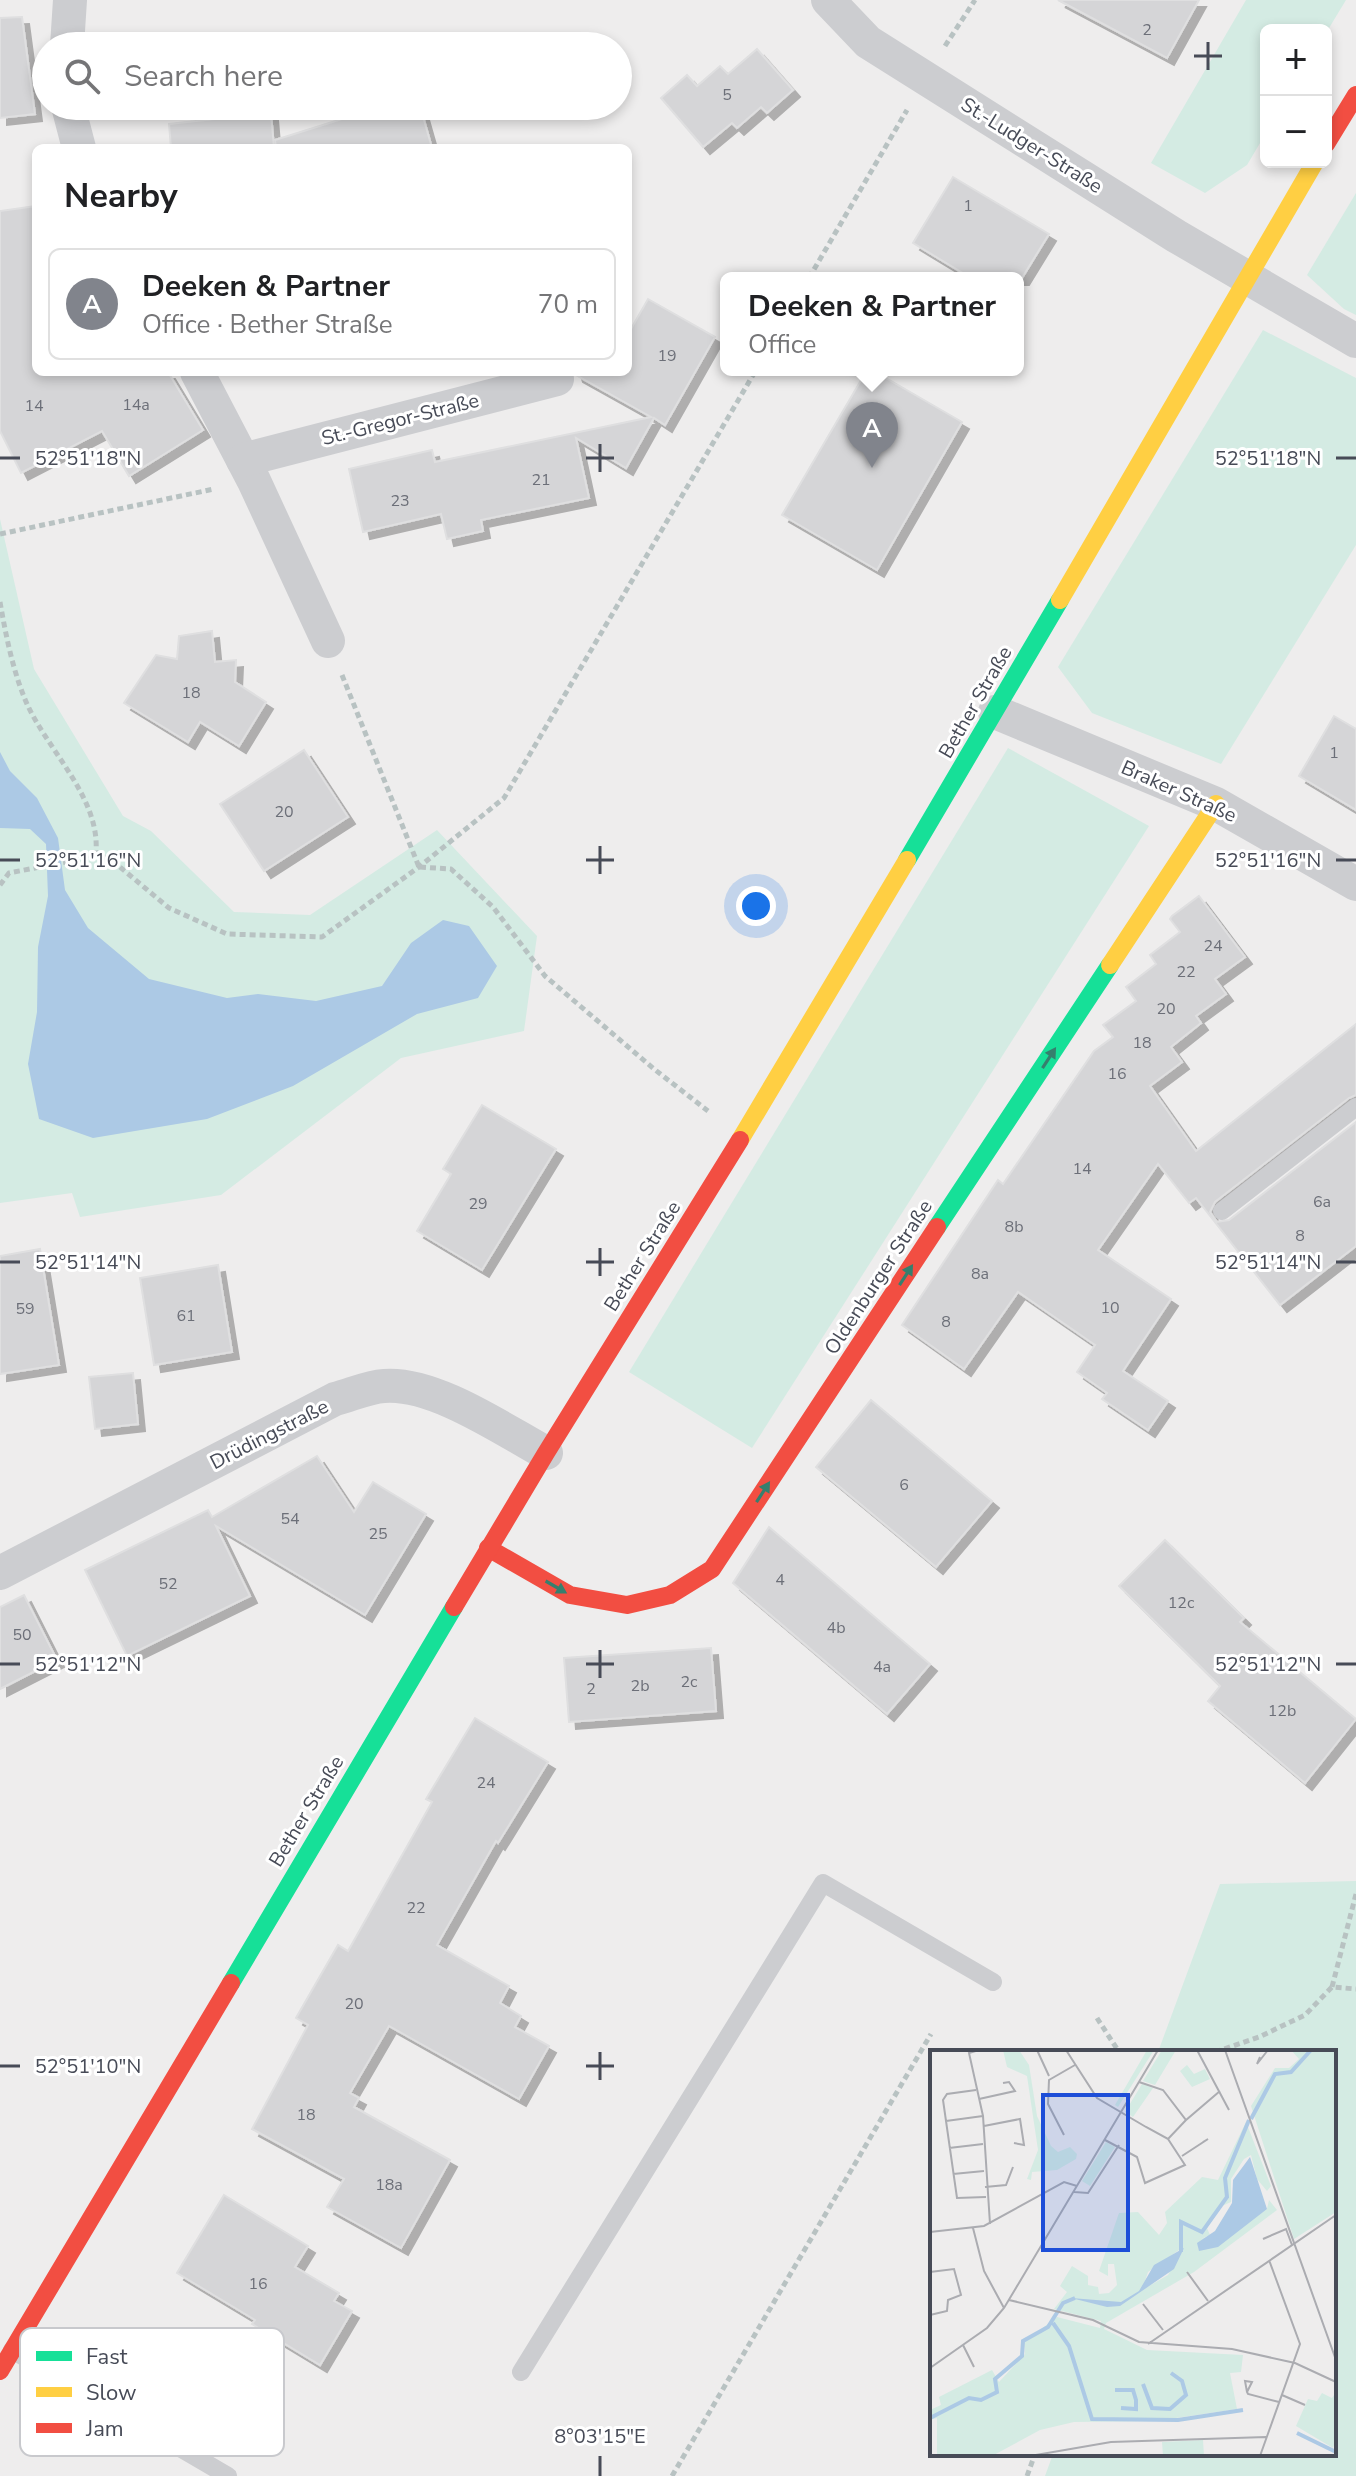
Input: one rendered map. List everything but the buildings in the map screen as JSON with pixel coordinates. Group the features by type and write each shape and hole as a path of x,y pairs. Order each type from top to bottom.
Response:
{"street":[{"path":"68,32 70,0"},
{"name":"St.-Ludger-Straße","path":"828,0 868,42 1246,277 1356,341"},
{"path":"1332,134 1356,95"},
{"path":"72,120 78,144"},
{"name":"Bether Straße","path":"25,2328 488,1548 742,1137 995,712 1311,168"},
{"path":"199,376 249,471 328,641"},
{"name":"St.-Gregor-Straße","path":"249,471 557,379"},
{"name":"Braker Straße","path":"995,712 1216,804 1356,884"},
{"name":"Oldenburger Straße","path":"488,1548 570,1595 627,1605 670,1595 712,1569 1216,804"},
{"name":"Drüdingstraße","path":"0,1573 335,1399 382,1386 412,1387 437,1395 546,1453"},
{"name":"Bether Straße","path":"0,2371 20,2337"}],"lane":[{"path":"1222,1211 1356,1107"},
{"path":"521,2372 823,1883 993,1982"},
{"path":"12,2350 20,2355"},
{"path":"194,2456 228,2476"}],"path":[{"path":"812,272 925,78 975,0"},
{"path":"96,852 120,867 169,908 227,934 322,937 419,867 504,798 752,376"},
{"path":"0,534 249,471"},
{"path":"0,602 4,643 26,702 48,744 85,798 98,834 96,852"},
{"path":"328,641 419,867"},
{"path":"0,885 9,873 76,860 96,852"},
{"path":"419,867 451,869 493,907 545,976 654,1069 742,1137"},
{"path":"1221,2050 1259,2037 1305,2015 1332,1987 1356,1894"},
{"path":"1332,1987 1356,1989"},
{"path":"1097,2018 1118,2050"},
{"path":"672,2476 931,2034"},
{"path":"1027,2476 1034,2456"}],"green space":[{"path":"1246,0 1346,0 1331,24 1260,24 1260,143 1247,165 1205,193 1151,163"},
{"path":"1356,193 1356,315 1344,309 1307,275"},
{"path":"1263,330 1356,378 1356,545 1221,764 1092,713 1058,667"},
{"path":"0,519 34,669 123,816 151,831 234,912 310,915 437,830 537,936 524,1031 401,1058 221,1195 80,1217 72,1193 0,1203"},
{"path":"1008,748 1149,826 752,1448 629,1372"},
{"path":"1356,1881 1356,2476 1045,2476 1052,2456 1336,2456 1336,2050 1159,2050 1220,1884"}],"water":[{"path":"0,752 10,771 37,798 58,838 65,890 88,928 149,979 227,998 258,994 316,1001 382,986 411,943 443,920 469,926 497,966 478,998 417,1014 293,1086 207,1119 93,1138 39,1119 28,1064 37,1012 38,947 48,896 46,844 30,829 0,828"}],"traffic: fast":[{"path":"907,860 1060,600"},
{"path":"937,1227 1110,965"},
{"path":"231,1983 454,1607"}],"traffic: slow":[{"path":"1060,600 1312,168"},
{"path":"1110,965 1216,804"},
{"path":"740,1140 907,860"}],"traffic: jam":[{"path":"1332,134 1356,95"},
{"path":"454,1607 740,1140"},
{"path":"488,1548 570,1595 627,1605 670,1595 712,1569 937,1227"},
{"path":"26,2328 231,1983"},
{"path":"0,2371 20,2337"}],"place":[{"name":"Deeken & Partner","path":"872,468"}]}
